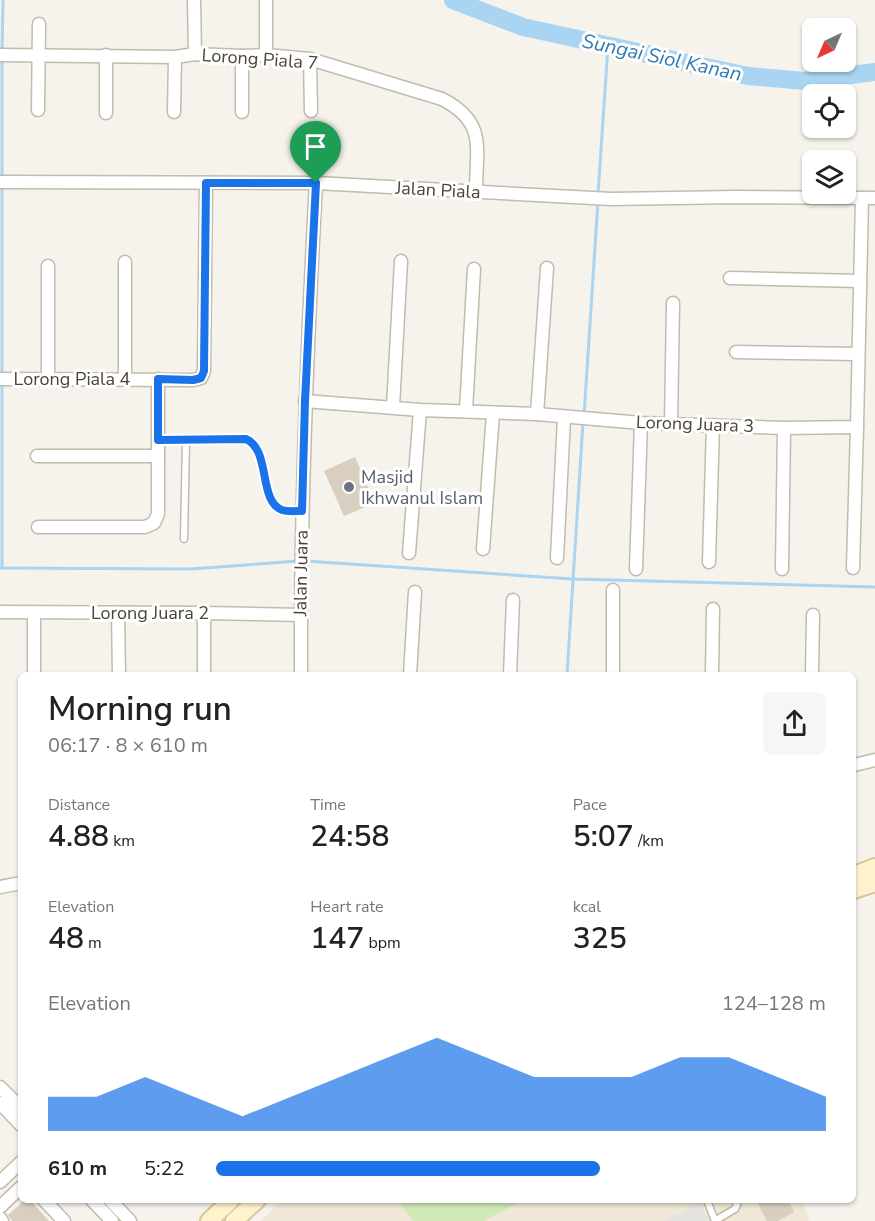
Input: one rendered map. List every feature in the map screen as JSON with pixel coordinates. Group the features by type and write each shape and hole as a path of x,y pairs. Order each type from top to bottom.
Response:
{"main road":[{"path":"856,874 875,867"},
{"path":"856,889 875,883"},
{"path":"209,1221 228,1203"},
{"path":"234,1221 254,1203"}],"street":[{"path":"194,0 195,54"},
{"path":"266,0 266,55"},
{"path":"38,110 39,24"},
{"name":"Lorong Piala 7","path":"5,55 175,57 195,54 242,57 266,55 310,59 442,99 458,107 472,122 477,135 476,191"},
{"path":"106,55 106,113"},
{"path":"174,112 175,57"},
{"path":"242,57 242,112"},
{"path":"310,59 311,111"},
{"name":"Jalan Piala","path":"5,182 316,183 611,199 868,198"},
{"name":"Lorong Piala 4","path":"6,379 193,380 201,378 204,371 206,183"},
{"name":"Jalan Juara","path":"301,672 305,401 316,183"},
{"path":"853,568 860,281 868,198"},
{"path":"393,407 401,261"},
{"path":"125,262 125,378"},
{"path":"48,266 48,378"},
{"path":"537,414 547,268"},
{"path":"466,410 474,269"},
{"path":"730,278 860,281"},
{"path":"671,424 673,303"},
{"path":"736,352 858,354"},
{"path":"38,527 145,527 154,523 158,514 158,379"},
{"name":"Lorong Juara 3","path":"305,401 420,410 537,414 641,423 784,428 856,427"},
{"path":"409,553 420,410"},
{"path":"483,549 493,413"},
{"path":"556,558 570,418"},
{"path":"636,569 641,423"},
{"path":"710,562 713,425"},
{"path":"782,569 784,428"},
{"path":"37,456 158,456"},
{"path":"613,672 614,590"},
{"path":"410,672 415,592"},
{"path":"510,672 513,600"},
{"path":"712,672 713,609"},
{"name":"Lorong Juara 2","path":"0,612 301,615"},
{"path":"34,613 34,672"},
{"path":"118,613 119,672"},
{"path":"204,613 204,672"},
{"path":"812,672 813,615"},
{"path":"856,765 875,760"},
{"path":"0,887 18,884"},
{"path":"0,1087 18,1105"},
{"path":"0,1102 18,1122"},
{"path":"0,1182 18,1170"},
{"path":"0,1207 18,1190"},
{"path":"47,1203 64,1221"},
{"path":"95,1203 112,1221"},
{"path":"113,1203 130,1221"}],"lane":[{"path":"158,440 246,439 256,445 272,502 284,510 302,511"},
{"path":"184,539 186,441"},
{"path":"707,1203 715,1220 735,1209 736,1203"}],"shaded area":[{"path":"280,1203 803,1203 809,1221 260,1221"},
{"path":"700,1203 709,1221 666,1221"}],"green space":[{"path":"400,1203 517,1203 484,1221 413,1221"}],"building":[{"name":"Masjid Ikhwanul Islam","path":"355,457 375,503 344,516 324,471"},
{"path":"22,1203 33,1203 49,1221 12,1221 8,1215"},
{"path":"758,1203 790,1203 794,1212 778,1221 767,1221"}],"waterway":[{"path":"2,52 3,0"},
{"name":"Sungai Siol Kanan","path":"453,0 523,27 748,76 805,81 875,72"},
{"path":"598,194 608,46"},
{"path":"2,59 2,178"},
{"path":"2,185 2,376"},
{"path":"584,416 598,201"},
{"path":"2,383 2,568"},
{"path":"567,672 583,422"},
{"path":"0,568 191,569 298,561"},
{"path":"305,561 573,579 875,587"}],"place":[{"name":"Masjid Ikhwanul Islam","path":"349,487"}],"route":[{"path":"206,183 316,183 302,511 284,510 272,502 256,445 246,439 158,440 158,379 193,380 201,378 204,371 206,183"}]}
